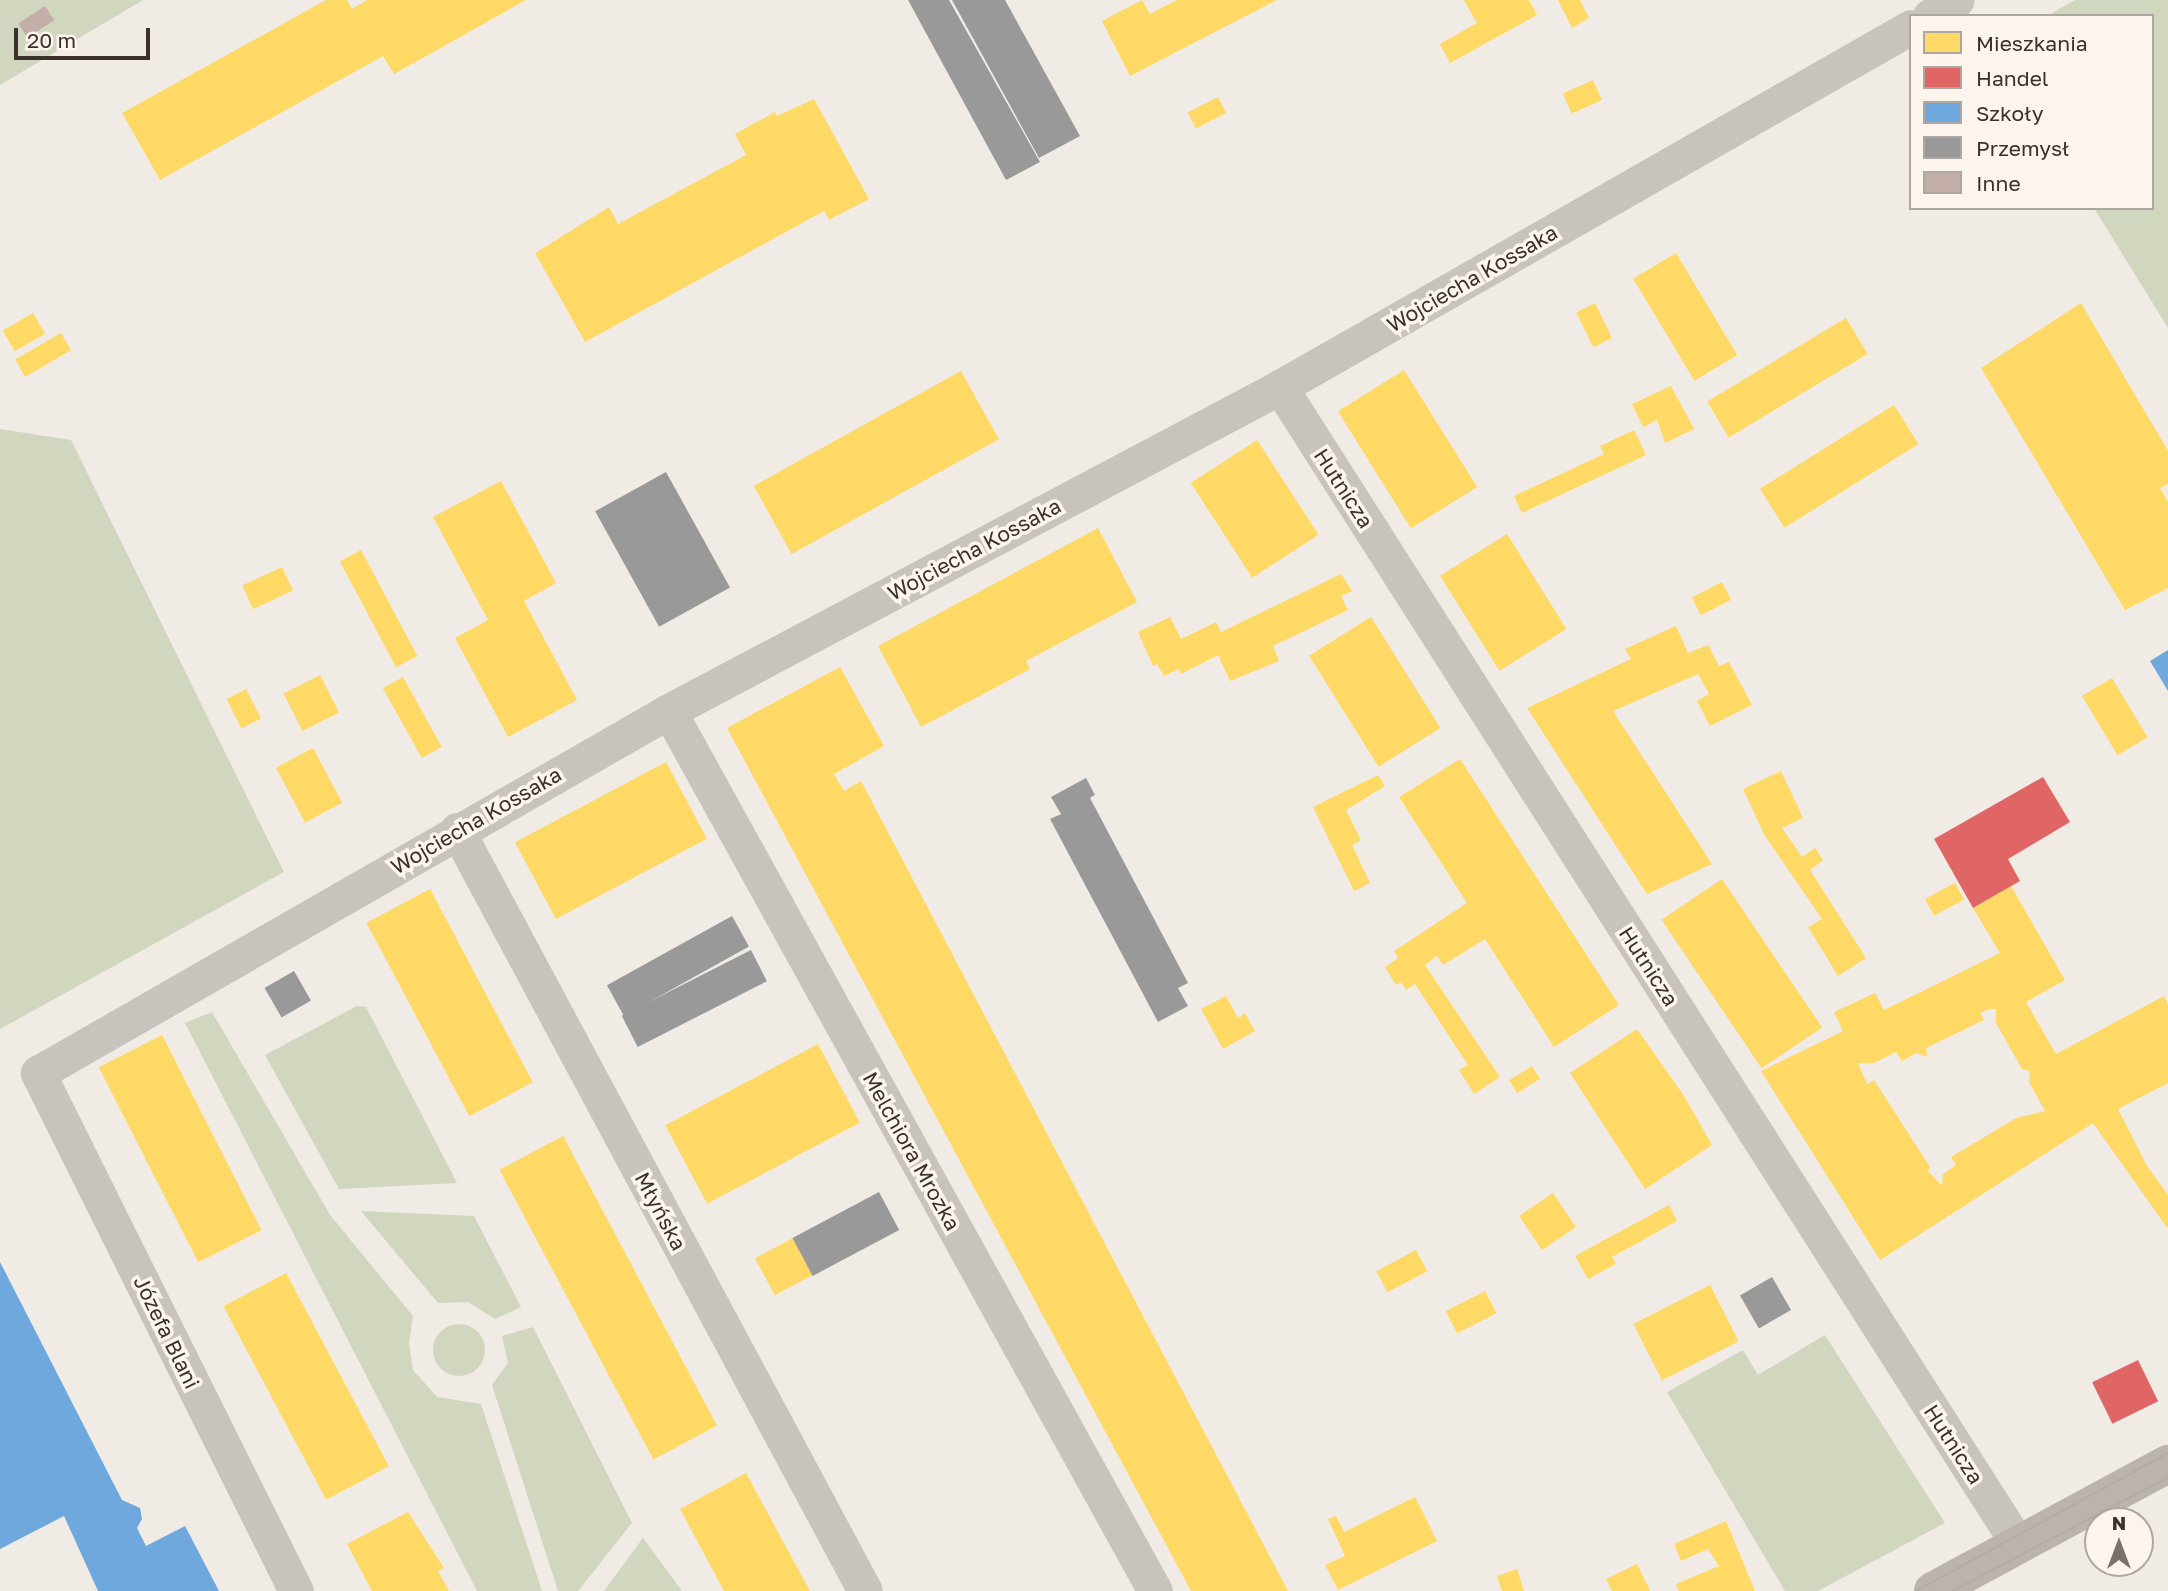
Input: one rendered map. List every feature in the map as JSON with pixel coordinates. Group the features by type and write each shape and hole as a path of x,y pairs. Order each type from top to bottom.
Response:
{"street":[{"path":"1933,14 1957,0"},
{"name":"Wojciecha Kossaka","path":"38,1073 457,830 669,711 1280,387 1909,28"},
{"name":"Hutnicza","path":"1280,387 2018,1544"},
{"name":"Melchiora Mrozka","path":"669,711 1154,1591"},
{"name":"Młyńska","path":"457,830 865,1591"},
{"name":"Józefa Blani","path":"38,1073 296,1591"},
{"path":"1933,1591 2168,1464"}],"green space":[{"path":"0,0 143,0 0,85"},
{"path":"2075,0 2168,0 2168,328 2095,210 2154,210 2154,14 2050,14"},
{"path":"0,429 71,440 284,872 0,1029"},
{"path":"357,1006 366,1007 457,1183 339,1189 265,1055"},
{"path":"212,1012 330,1215 413,1316 409,1344 413,1370 437,1397 481,1404 542,1591 477,1591 185,1023"},
{"path":"361,1211 474,1216 521,1307 495,1319 468,1302 438,1303"},
{"path":"459,1324 478,1331 485,1350 478,1369 459,1376 440,1369 433,1350 440,1331"},
{"path":"533,1327 632,1523 578,1591 558,1591 492,1385 508,1363 502,1336"},
{"path":"1825,1335 1945,1523 1818,1591 1785,1591 1667,1392 1743,1350 1758,1375"},
{"path":"643,1538 682,1591 604,1591"}],"building: Mieszkania":[{"path":"326,0 347,0 352,9 367,0 526,0 394,74 383,56 160,180 122,113"},
{"path":"1142,0 1150,14 1177,0 1277,0 1130,76 1102,21"},
{"path":"1464,0 1529,0 1537,15 1450,63 1440,44 1477,23"},
{"path":"1558,0 1580,0 1589,18 1572,28"},
{"path":"1593,80 1602,100 1572,114 1563,93"},
{"path":"1218,97 1226,113 1196,128 1188,112"},
{"path":"814,99 869,199 829,220 824,211 585,342 535,253 609,207 618,224 746,155 735,134 775,112 777,116"},
{"path":"1676,253 1737,355 1694,381 1633,279"},
{"path":"1595,303 1612,338 1593,347 1576,312"},
{"path":"2081,303 2168,451 2168,484 2160,488 2168,502 2168,588 2125,610 1981,368"},
{"path":"33,313 45,334 15,351 3,330"},
{"path":"1846,318 1868,354 1729,437 1707,401"},
{"path":"61,333 71,350 25,377 15,360"},
{"path":"1404,370 1477,487 1411,528 1338,411"},
{"path":"961,371 999,439 792,554 754,486"},
{"path":"1671,386 1694,429 1665,443 1657,420 1643,427 1632,404"},
{"path":"1894,405 1918,444 1784,528 1760,489"},
{"path":"1634,430 1646,455 1522,513 1514,496 1604,454 1600,446"},
{"path":"1257,440 1319,535 1252,578 1191,483"},
{"path":"501,481 556,583 524,601 577,700 508,737 455,638 488,620 433,517"},
{"path":"1098,528 1137,602 1026,661 1030,669 921,727 878,646"},
{"path":"1507,534 1566,629 1499,671 1440,576"},
{"path":"361,550 417,656 396,667 340,561"},
{"path":"282,567 293,591 253,609 242,586"},
{"path":"1341,574 1352,591 1341,596 1348,610 1273,646 1279,661 1230,681 1218,655 1181,674 1179,669 1164,676 1157,664 1153,666 1138,632 1170,617 1181,639 1216,622 1221,632"},
{"path":"1722,582 1731,600 1701,615 1692,597"},
{"path":"1371,617 1440,728 1379,767 1309,656"},
{"path":"1676,626 1688,653 1708,645 1719,666 1729,662 1752,705 1710,726 1697,701 1709,694 1698,674 1613,711 1712,864 1647,894 1527,708 1631,659 1625,649"},
{"path":"840,667 884,746 834,774 844,791 861,781 1288,1591 1191,1591 727,728"},
{"path":"320,675 339,712 303,731 283,694"},
{"path":"403,677 442,747 422,758 383,688"},
{"path":"2112,678 2148,737 2118,755 2082,696"},
{"path":"246,689 261,718 241,728 226,699"},
{"path":"313,748 342,803 305,822 276,768"},
{"path":"1460,759 1619,1005 1554,1047 1485,939 1443,965 1437,956 1425,965 1500,1077 1474,1094 1459,1070 1468,1065 1415,984 1406,990 1401,982 1396,985 1385,967 1398,958 1394,951 1467,903 1399,797"},
{"path":"666,762 707,839 556,919 515,842"},
{"path":"1781,771 1803,818 1782,828 1802,857 1815,848 1823,860 1810,870 1866,958 1838,976 1808,927 1822,919 1765,836 1743,789"},
{"path":"1378,775 1385,786 1346,810 1361,840 1352,845 1370,883 1354,891 1313,807"},
{"path":"1722,879 1822,1027 1762,1068 1661,920"},
{"path":"1955,883 1964,900 1934,916 1925,899"},
{"path":"2011,886 2065,980 2026,1002 2056,1054 2164,996 2168,1004 2168,1083 2118,1109 2147,1166 2168,1195 2168,1229 2093,1123 1880,1260 1761,1071 1843,1031 1834,1012 1875,993 1884,1010 2000,953 1973,908","holes":["1996,1009 1996,1023 2022,1069 2030,1071 2029,1082 2045,1111 2016,1118 1951,1157 1956,1165 1943,1174 1942,1186 1928,1171 1930,1167 1874,1080 1867,1084 1858,1063 1874,1063 1896,1052 1902,1061 1916,1053 1927,1057 1926,1048 1984,1020 1980,1013"]},
{"path":"430,889 533,1082 469,1116 366,923"},
{"path":"1226,996 1238,1018 1245,1013 1255,1031 1223,1049 1201,1009"},
{"path":"1637,1029 1684,1096 1712,1145 1645,1189 1570,1073"},
{"path":"162,1035 261,1230 198,1262 99,1067"},
{"path":"818,1044 860,1123 707,1204 665,1125"},
{"path":"1532,1066 1540,1079 1517,1093 1509,1080"},
{"path":"563,1136 717,1426 653,1459 499,1170"},
{"path":"1553,1193 1576,1227 1542,1250 1519,1216"},
{"path":"1669,1205 1677,1221 1612,1257 1616,1264 1588,1279 1575,1256"},
{"path":"793,1238 813,1275 775,1295 755,1258"},
{"path":"1416,1250 1427,1271 1388,1292 1376,1271"},
{"path":"286,1273 389,1466 326,1500 223,1306"},
{"path":"1710,1285 1739,1341 1662,1380 1633,1324"},
{"path":"1485,1291 1496,1313 1457,1333 1446,1311"},
{"path":"746,1473 810,1591 724,1591 680,1509"},
{"path":"1415,1497 1437,1541 1338,1590 1325,1565 1345,1556 1328,1519 1336,1516 1344,1532"},
{"path":"408,1512 444,1568 438,1571 449,1591 372,1591 347,1544"},
{"path":"1726,1521 1755,1591 1679,1591 1676,1584 1719,1566 1708,1549 1681,1561 1674,1544"},
{"path":"1637,1564 1650,1591 1612,1591 1606,1579"},
{"path":"1517,1569 1524,1591 1502,1591 1497,1576"}],"building: Handel":[{"path":"2043,777 2070,822 2008,859 2020,881 1973,908 1934,839"},
{"path":"2138,1360 2158,1401 2112,1424 2092,1382"}],"building: Szkoły":[{"path":"2168,650 2168,691 2150,661"},
{"path":"0,1262 122,1500 140,1508 142,1519 137,1528 146,1546 185,1526 219,1591 98,1591 64,1516 0,1549"}],"building: Przemysł":[{"path":"908,0 949,0 1040,162 1006,180"},
{"path":"952,0 1005,0 1080,136 1039,158"},
{"path":"666,472 730,587 659,627 595,511"},
{"path":"1086,778 1095,795 1090,798 1188,983 1178,988 1188,1006 1158,1022 1050,819 1061,814 1051,797"},
{"path":"732,916 749,947 624,1016 607,985"},
{"path":"751,950 767,981 638,1047 622,1016"},
{"path":"294,971 311,1000 282,1017 265,988"},
{"path":"879,1192 899,1230 813,1276 792,1238"},
{"path":"1772,1277 1791,1310 1759,1328 1740,1296"}],"building: Inne":[{"path":"45,6 54,20 27,38 18,23"}],"tram line":[{"path":"1916,1591 2168,1453"},
{"path":"1953,1591 2168,1477"}]}
